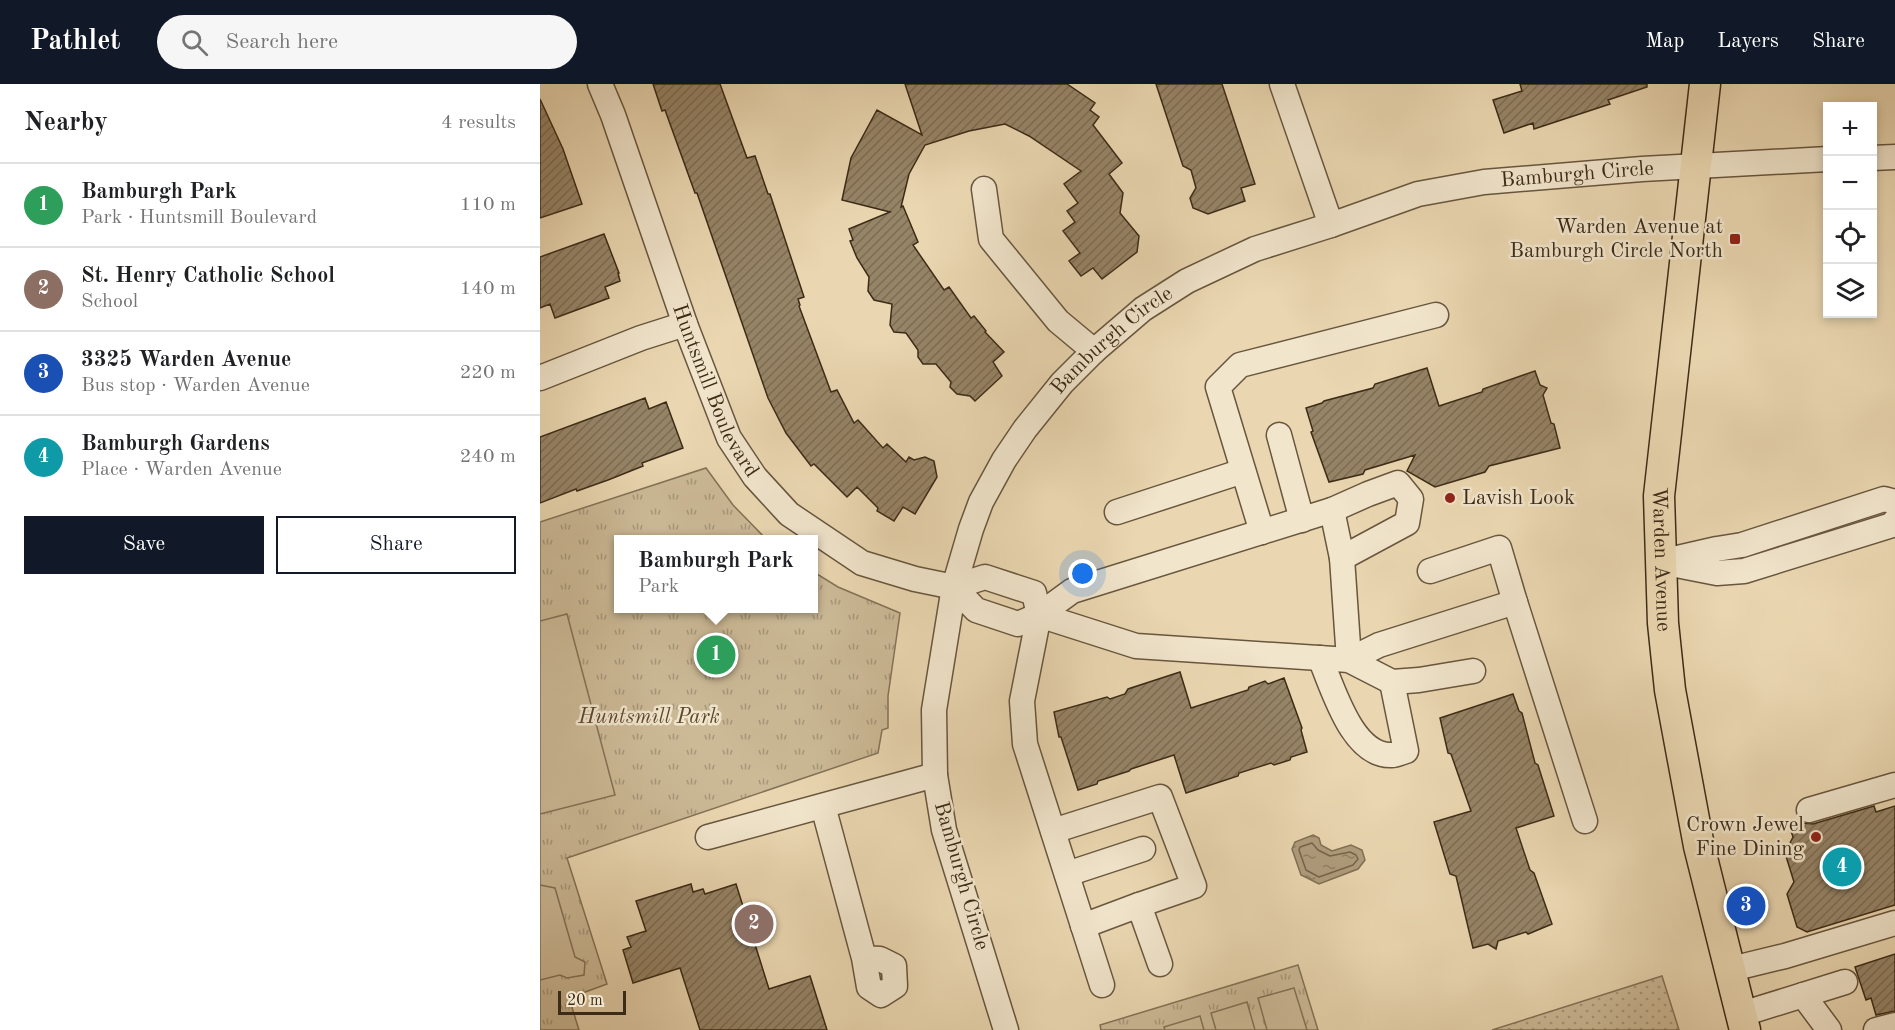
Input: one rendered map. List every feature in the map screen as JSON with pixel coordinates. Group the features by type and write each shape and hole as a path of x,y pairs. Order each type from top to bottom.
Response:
{"main road":[{"name":"Warden Avenue","path":"1705,84 1659,496 1663,623 1670,690 1699,846 1744,1022"}],"street":[{"name":"Huntsmill Boulevard","path":"600,84 613,115 685,324 729,438 755,477 789,514 862,563 915,579 954,587"},
{"path":"1282,84 1331,225"},
{"path":"1877,158 1895,157"},
{"name":"Bamburgh Circle","path":"1006,1030 944,830 935,775 934,710 954,587 970,529 981,502 1004,460 1025,429 1062,383 1094,351 1143,309 1187,280 1255,249 1418,194 1485,182 1823,159"},
{"path":"984,189 991,239 1058,321 1094,351"},
{"path":"1262,532 1218,387 1240,365 1436,315"},
{"path":"540,378 641,338 685,324"},
{"path":"1279,435 1302,520"},
{"path":"1117,512 1243,471"},
{"path":"1102,985 1025,744 1022,701 1039,615 1034,593 985,577 954,587 976,610 1018,624 1039,615 1072,591 1302,520 1398,483 1411,500 1407,523 1342,558"},
{"path":"1661,562 1742,545 1884,500 1895,502"},
{"path":"1332,510 1342,558 1349,660"},
{"path":"1661,562 1717,573 1744,571 1892,525 1895,521"},
{"path":"1430,571 1498,548 1585,820"},
{"path":"1349,660 1379,645 1515,602"},
{"path":"1039,615 1136,646 1349,660 1392,682 1473,671"},
{"path":"1320,658 1352,731 1370,749 1392,755 1406,751 1392,682"},
{"path":"708,837 935,775"},
{"path":"1809,810 1895,785"},
{"path":"1053,831 1160,797 1194,886 1083,926"},
{"path":"823,806 864,958"},
{"path":"1067,874 1143,849"},
{"path":"1139,905 1160,964"},
{"path":"1731,969 1785,956 1895,923"},
{"path":"1744,1022 1803,995 1845,982"},
{"path":"1803,995 1830,1030"},
{"path":"1876,1030 1895,1025"}],"green space":[{"name":"Huntsmill Park","path":"706,468 733,505 762,535 614,535 614,613 818,613 818,574 838,587 900,613 888,696 888,728 882,730 878,753 567,858 607,984 569,998 579,1030 540,1030 540,522"},
{"path":"567,614 615,795 540,814 540,621"},
{"path":"540,885 555,888 575,957 585,962 584,975 567,978 560,975 540,980"},
{"path":"1298,965 1318,1030 1101,1030 1100,1025"},
{"path":"1662,976 1679,1030 1492,1030"},
{"path":"1294,988 1307,1030 1267,1030 1258,998"},
{"path":"1247,1002 1255,1030 1216,1030 1211,1013"},
{"path":"1200,1016 1204,1030 1165,1030 1164,1027"}],"water":[{"path":"1313,835 1319,838 1321,845 1332,851 1351,845 1362,850 1365,860 1358,869 1319,884 1301,875 1292,849 1295,842"}],"building":[{"path":"653,84 720,84 747,158 755,156 768,194 770,194 804,297 798,299 799,306 831,392 837,390 854,423 858,420 883,448 887,444 906,462 909,457 914,460 925,457 934,461 937,477 915,514 903,507 894,521 877,511 878,508 857,487 847,497 814,464 811,466 786,433 768,398 697,193 695,193 665,110 662,111"},
{"path":"905,84 1067,84 1095,103 1090,110 1099,117 1093,125 1122,163 1109,174 1123,193 1120,213 1139,236 1137,252 1102,279 1093,268 1081,276 1069,261 1080,253 1063,231 1075,222 1067,211 1078,203 1064,184 1081,171 1029,136 1005,124 969,131 925,145 909,174 901,207 903,206 918,242 913,245 944,290 949,287 971,318 974,316 1004,352 993,362 1002,376 975,401 970,396 957,394 950,387 951,382 936,364 923,364 918,357 918,350 906,333 894,332 890,325 892,304 874,300 868,291 869,277 850,241 853,240 849,229 890,212 842,200 851,158 877,110 922,135"},
{"path":"1156,84 1222,84 1255,184 1241,188 1245,201 1208,214 1193,208 1190,198 1196,188 1191,170 1183,166"},
{"path":"1520,84 1647,84 1647,87 1608,100 1610,104 1534,129 1533,123 1504,133 1493,100 1522,91"},
{"path":"540,99 563,149 582,204 540,218"},
{"path":"604,234 620,281 605,287 609,298 555,318 550,304 540,308 540,257"},
{"path":"1427,368 1439,406 1535,371 1540,385 1547,388 1543,395 1560,448 1489,466 1485,472 1435,487 1407,471 1415,455 1365,470 1363,474 1329,482 1311,432 1313,431 1306,408 1373,388 1375,384"},
{"path":"645,398 649,409 666,402 683,448 642,463 643,466 608,480 540,503 540,437"},
{"path":"1180,672 1191,708 1248,690 1249,687 1265,681 1268,684 1284,678 1302,728 1307,752 1291,757 1290,760 1239,773 1238,776 1186,793 1174,755 1078,790 1061,737 1059,737 1054,712 1107,697 1110,699 1125,694 1128,689"},
{"path":"1513,694 1519,711 1522,713 1535,763 1538,765 1554,816 1516,828 1552,924 1528,934 1526,932 1498,941 1496,949 1488,944 1473,948 1456,876 1450,874 1434,822 1471,811 1451,754 1448,753 1440,718"},
{"path":"1874,806 1876,812 1895,806 1895,905 1807,932 1797,927 1787,894 1794,882 1785,853 1793,837 1790,828 1805,823 1813,824"},
{"path":"691,884 693,892 703,889 705,894 736,884 769,989 810,976 827,1030 700,1030 680,968 633,983 623,950 631,947 627,937 646,931 636,901"},
{"path":"1895,954 1895,1011 1876,1015 1871,998 1866,1000 1855,967"}],"place":[{"name":"Warden Avenue at Bamburgh Circle North","path":"1735,239"},
{"name":"Lavish Look","path":"1450,498"},
{"name":"Bamburgh Park","path":"716,655"},
{"name":"Crown Jewel Fine Dining","path":"1816,837"},
{"name":"Bamburgh Gardens","path":"1842,867"},
{"name":"3325 Warden Avenue","path":"1746,906"},
{"name":"St. Henry Catholic School","path":"754,924"}]}
